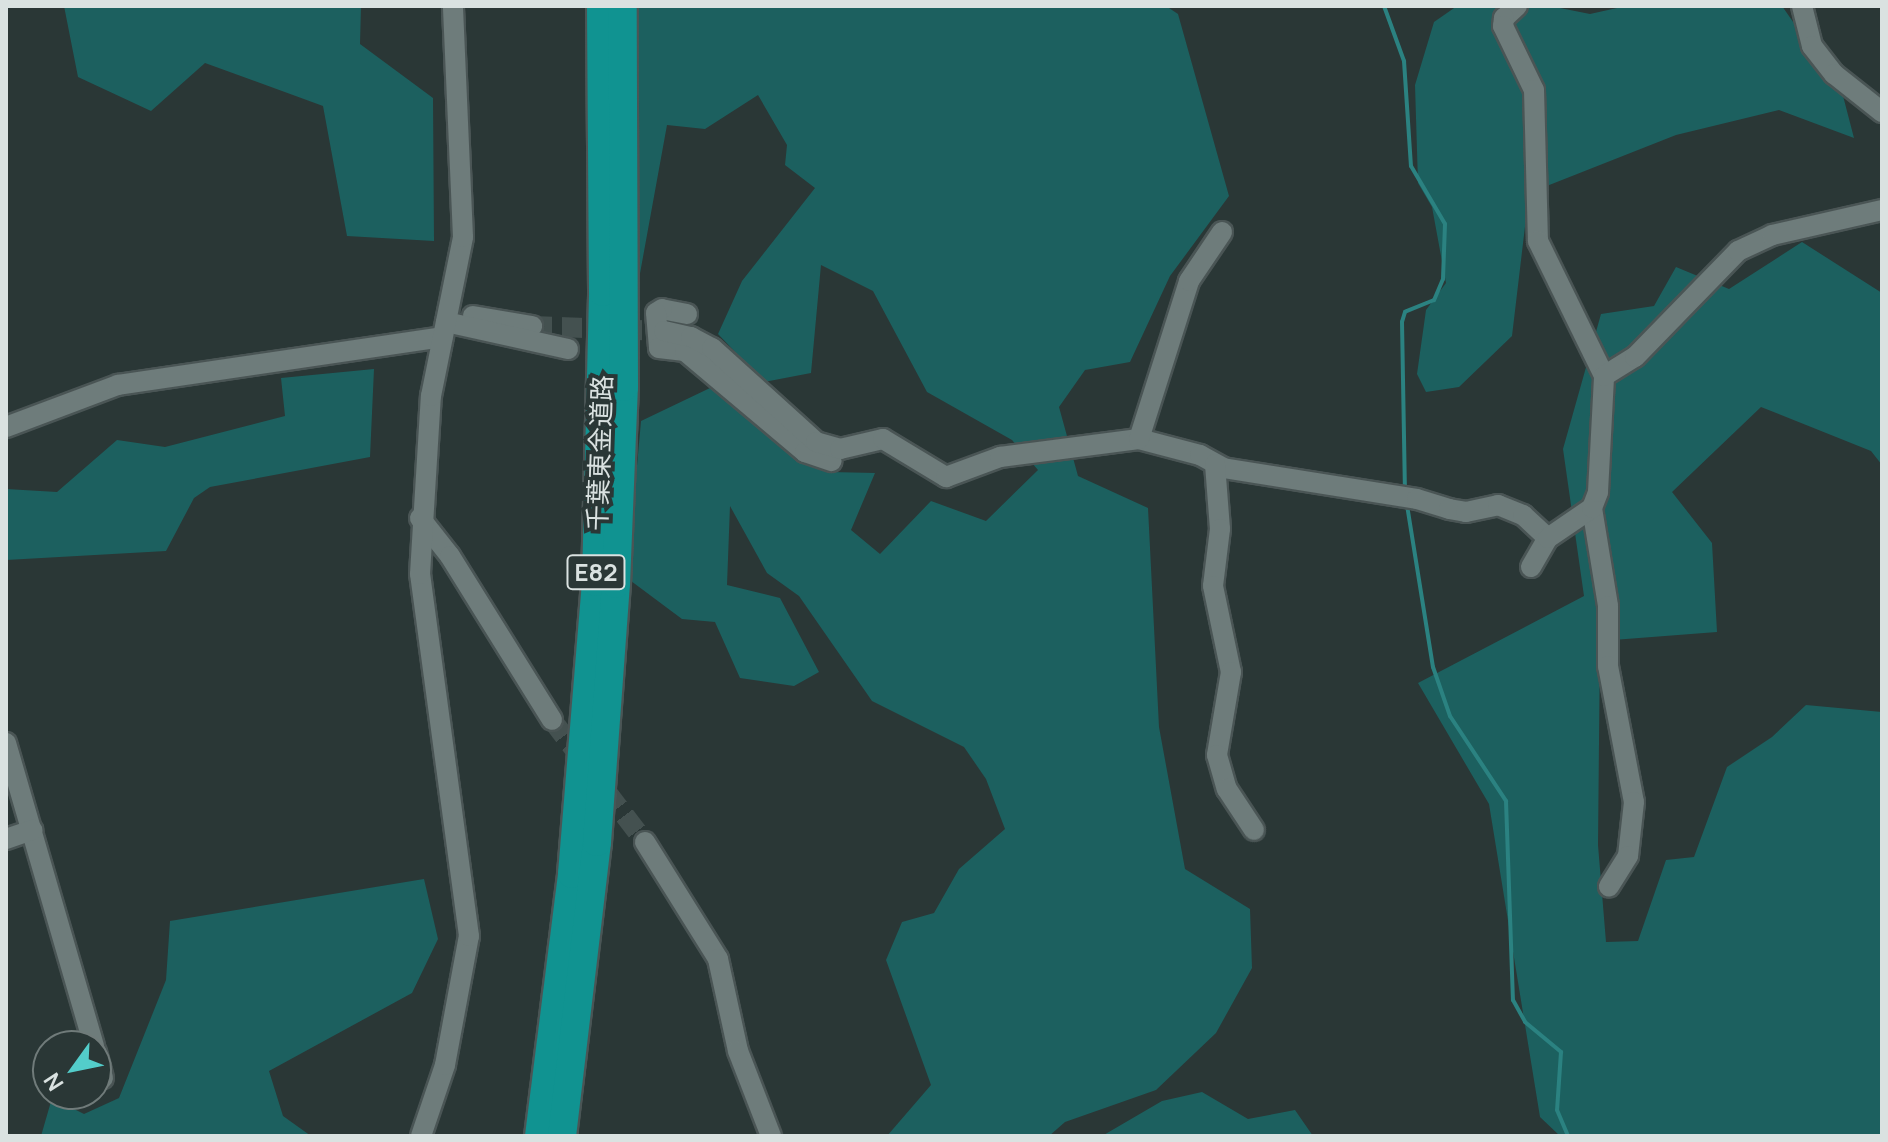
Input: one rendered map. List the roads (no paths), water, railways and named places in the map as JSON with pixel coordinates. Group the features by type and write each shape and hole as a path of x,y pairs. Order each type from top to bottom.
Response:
{"highway":[{"name":"千葉東金道路","path":"539,1136 572,874 596,582 603,323 601,6"},
{"name":"千葉東金道路","path":"562,1136 587,938 611,678 624,387 623,6"}],"street":[{"path":"421,1136 445,1065 468,958 469,917 426,640 420,518 431,396 463,237 453,6"},
{"path":"1517,6 1504,18 1503,26 1534,90 1538,241 1604,376 1598,492 1592,508 1608,606 1608,666 1634,802 1628,856 1609,887"},
{"path":"1802,6 1812,46 1834,74 1882,112"},
{"path":"1604,376 1627,365 1738,251 1772,235 1882,210"},
{"path":"1139,439 1189,281 1222,232"},
{"path":"687,314 662,309 656,313 659,348 685,351 709,368 805,452 831,461 853,447"},
{"path":"445,323 568,349"},
{"path":"6,427 118,385 445,323 532,326"},
{"path":"664,331 712,348 816,442 829,448 853,447 883,439 946,477 1000,457 1139,439 1215,464 1466,512 1498,505 1523,515 1548,538"},
{"path":"1215,464 1220,529 1213,586 1231,672 1217,755 1227,789 1254,830"},
{"path":"1531,567 1548,538 1592,508"},
{"path":"420,518 450,556 552,720"},
{"path":"6,743 89,1030"},
{"path":"6,839 32,830"},
{"path":"645,842 718,959 738,1051 771,1136"}],"waterway":[{"path":"1384,6 1404,61 1411,166 1445,224 1443,279 1434,300 1405,312 1402,322 1405,492"},
{"path":"1407,505 1433,667 1450,716 1506,801 1513,1000 1525,1022 1561,1052 1557,1110 1568,1136"}],"tunnel":[{"path":"532,326 664,331"},
{"path":"552,720 645,842"}]}
